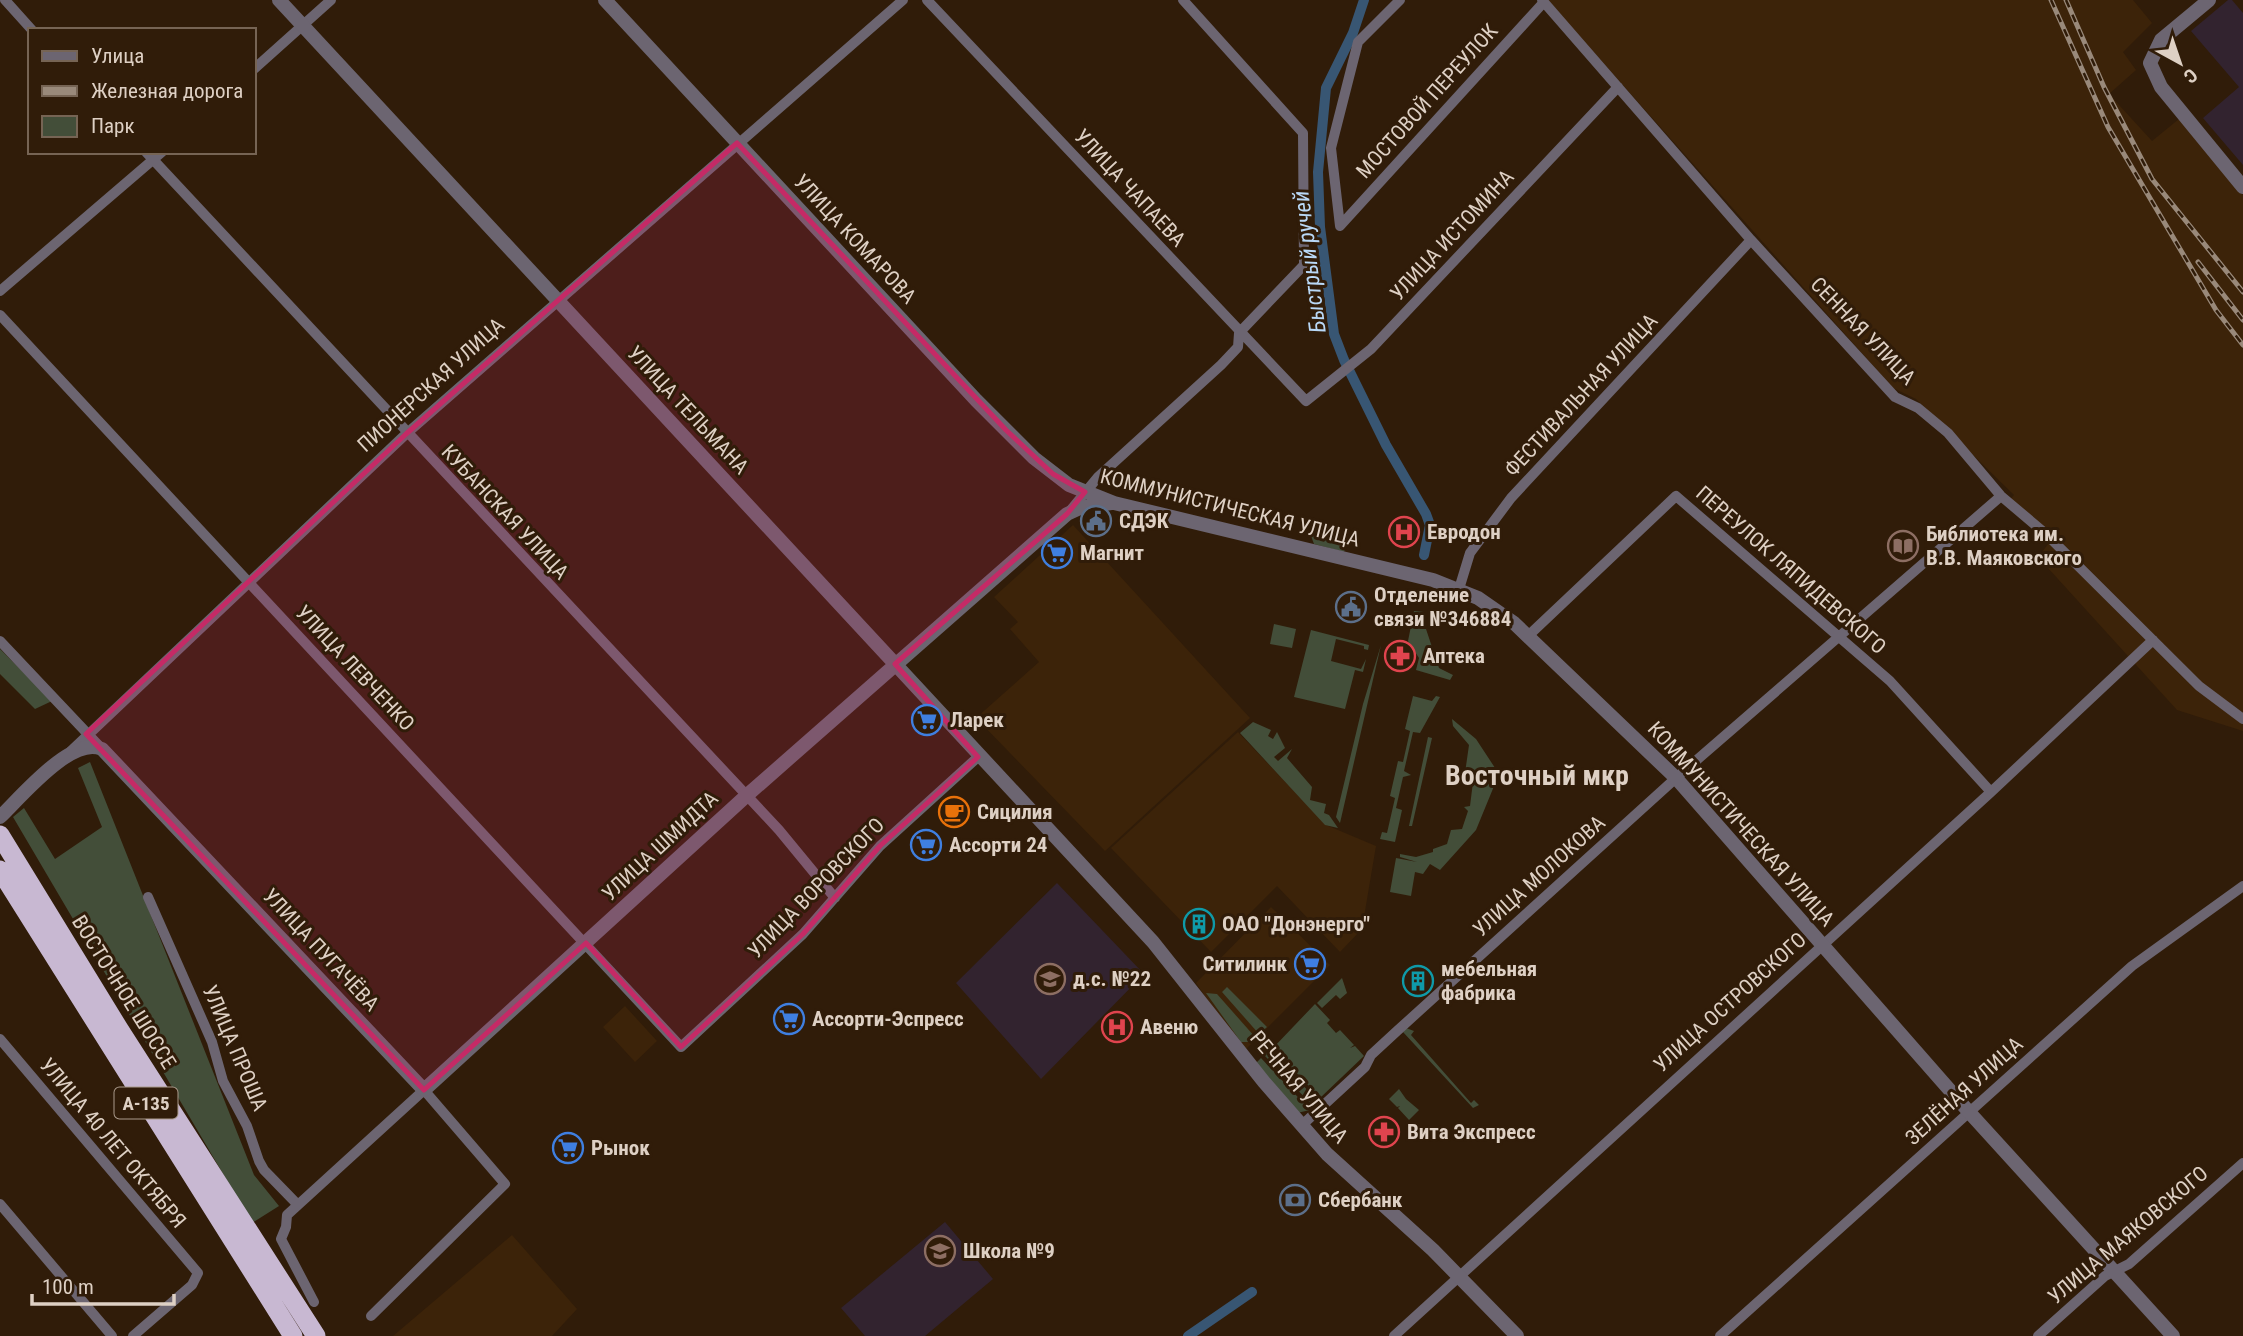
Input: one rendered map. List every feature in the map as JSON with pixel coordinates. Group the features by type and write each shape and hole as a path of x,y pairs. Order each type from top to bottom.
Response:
{"highway":[{"name":"ВОСТОЧНОЕ ШОССЕ","path":"4,841 119,1029 316,1336"},
{"name":"ВОСТОЧНОЕ ШОССЕ","path":"0,870 293,1336"}],"street":[{"path":"5,0 30,28"},
{"name":"УЛИЦА ТЕЛЬМАНА","path":"279,0 1066,850"},
{"path":"256,67 331,0"},
{"name":"УЛИЦА КОМАРОВА","path":"605,0 1006,430 1053,474 1085,492"},
{"name":"ПИОНЕРСКАЯ УЛИЦА","path":"0,817 406,434 904,0"},
{"name":"УЛИЦА ЧАПАЕВА","path":"927,0 1238,333 1306,401"},
{"name":"МОСТОВОЙ ПЕРЕУЛОК","path":"1400,0 1358,42 1331,148 1340,226 1543,1"},
{"path":"2209,0 2161,40 2150,63 2161,87 2243,187"},
{"name":"УЛИЦА ШМИДТА","path":"314,1302 281,1239 287,1215 745,797 1068,514 1085,492 1221,365 1238,347 1238,333 1304,265 1303,133 1185,1"},
{"name":"СЕННАЯ УЛИЦА","path":"1543,1 1751,240 1895,397 1918,408 1948,433 2001,496 2046,534 2199,686 2243,719"},
{"name":"УЛИЦА ИСТОМИНА","path":"1306,401 1371,349 1618,87"},
{"path":"0,291 153,155"},
{"name":"КУБАНСКАЯ УЛИЦА","path":"153,155 406,434 745,797 779,830 835,898"},
{"name":"ФЕСТИВАЛЬНАЯ УЛИЦА","path":"1459,589 1470,553 1511,498 1751,240"},
{"name":"УЛИЦА ЛЕВЧЕНКО","path":"0,315 681,1047"},
{"name":"КОММУНИСТИЧЕСКАЯ УЛИЦА","path":"1085,492 1114,503 1459,589 1498,611 1528,636 1676,778 1969,1112 2173,1336"},
{"name":"ПЕРЕУЛОК ЛЯПИДЕВСКОГО","path":"1528,636 1676,496 1890,681 1992,792"},
{"name":"УЛИЦА МОЛОКОВА","path":"1301,1126 1365,1067 1371,1055 1676,778 1840,639 2001,496"},
{"name":"УЛИЦА ШМИДТА","path":"1068,514 1080,508 1114,503"},
{"name":"УЛИЦА ОСТРОВСКОГО","path":"1394,1336 1992,792 2154,640"},
{"name":"УЛИЦА ПУГАЧЁВА","path":"0,641 424,1090 505,1184 371,1316"},
{"path":"71,751 91,746 102,749"},
{"name":"УЛИЦА ВОРОВСКОГО","path":"681,1047 803,934 880,846 978,757"},
{"name":"РЕЧНАЯ УЛИЦА","path":"1066,850 1164,954 1301,1126 1354,1180 1460,1276 1517,1336"},
{"name":"ЗЕЛЁНАЯ УЛИЦА","path":"1720,1336 2132,967 2243,886"},
{"name":"УЛИЦА ПРОША","path":"148,897 212,1042 223,1081 247,1126 259,1161 264,1170 298,1205"},
{"name":"УЛИЦА 40 ЛЕТ ОКТЯБРЯ","path":"0,1039 198,1273 192,1285 133,1336"},
{"name":"УЛИЦА МАЯКОВСКОГО","path":"2038,1336 2105,1276 2116,1272 2243,1163"},
{"path":"0,1205 111,1336"}],"highlighted area":[{"path":"737,143 1006,430 1053,474 1085,492 1067,514 895,664 978,757 880,846 803,934 681,1047 586,943 424,1090 86,734 406,434"}],"shaded area":[{"path":"1547,0 2133,0 2152,23 2123,52 2136,70 2109,94 2152,141 2179,119 2243,195 2243,731 2177,710 2038,557 2049,543 2007,503 2014,495 1916,399 1893,388"},
{"path":"2228,0 2232,0 2243,13 2243,165 2203,118 2239,87 2191,31"},
{"path":"1073,525 1250,718 1105,851 976,718 1039,662 1010,629 1018,622 994,597"},
{"name":"ОАО \"Донэнерго\"","path":"1238,732 1326,825 1376,846 1362,929 1340,952 1277,886 1211,952 1111,848"},
{"name":"д.с. №22","path":"1057,883 1144,974 1041,1079 956,983"},
{"path":"1271,907 1330,965 1243,1052 1196,983"},
{"path":"625,1006 657,1041 635,1062 603,1027"},
{"name":"Школа №9","path":"945,1222 993,1279 925,1336 865,1336 841,1308"},
{"path":"512,1235 577,1309 552,1336 393,1336"}],"green space":[{"path":"1316,532 1347,542 1344,552 1314,544 1311,536"},
{"path":"1414,611 1424,612 1423,629 1426,629 1439,668 1453,675 1450,680 1416,670 1419,658 1408,641"},
{"path":"1274,624 1296,629 1292,648 1270,644"},
{"path":"1311,630 1369,645 1368,650 1364,649 1364,646 1336,639 1331,661 1361,669 1366,659 1363,672 1355,670 1345,709 1294,697"},
{"path":"1381,645 1340,823 1336,817 1363,704"},
{"path":"0,649 52,701 35,709 0,674"},
{"path":"1413,696 1432,701 1436,696 1440,697 1420,733 1413,732 1404,771 1411,775 1403,777 1396,808 1402,810 1395,842 1380,839 1382,832 1387,833 1395,798 1390,796 1398,761 1403,762 1410,731 1405,729"},
{"path":"1452,719 1476,739 1499,774 1476,830 1440,870 1430,864 1423,874 1415,872 1411,896 1390,892 1396,858 1417,862 1400,857 1400,854 1416,857 1433,852 1433,849 1447,844 1451,830 1462,829 1468,811 1464,807 1470,806 1473,782 1464,780 1469,745 1453,726"},
{"path":"1253,722 1271,730 1268,736 1273,739 1277,732 1285,748 1274,757 1278,761 1292,749 1287,758 1312,787 1310,800 1326,804 1324,813 1329,815 1338,828 1325,825 1240,733"},
{"path":"1428,737 1432,738 1412,826 1409,826"},
{"path":"90,762 254,1175 279,1206 252,1223 13,817 24,808 55,859 102,827 78,768"},
{"path":"1342,978 1347,993 1340,999 1336,995 1322,1008 1317,1003"},
{"path":"1227,987 1267,1027 1259,1034 1222,992"},
{"path":"1206,993 1217,994 1255,1037 1250,1042 1241,1042"},
{"path":"1315,1004 1330,1020 1327,1023 1336,1033 1340,1030 1354,1045 1350,1048 1355,1046 1364,1056 1320,1098 1273,1048"},
{"path":"1406,1028 1414,1031 1411,1035 1471,1103 1474,1100 1479,1105 1473,1108 1403,1032"},
{"path":"1269,1050 1316,1099 1311,1104 1264,1055"},
{"path":"1261,1058 1310,1110 1297,1113 1256,1063"},
{"path":"1399,1089 1419,1110 1409,1120 1398,1108 1400,1106 1397,1107 1389,1099"}],"waterway":[{"name":"Быстрый ручей","path":"1364,0 1353,33 1326,88 1318,172 1320,227 1334,334 1386,445 1426,514 1430,525 1424,555"},
{"name":"Быстрый ручей","path":"1188,1336 1252,1292"}],"railway":[{"path":"2051,0 2108,127 2216,310 2243,345"},
{"path":"2066,0 2104,87 2152,179 2243,292"},
{"path":"2198,262 2243,320"}],"place":[{"name":"СДЭК","path":"1096,521"},
{"name":"Евродон","path":"1404,532"},
{"name":"Библиотека им. В.В. Маяковского","path":"1903,546"},
{"name":"Магнит","path":"1057,553"},
{"name":"Отделение связи №346884","path":"1351,607"},
{"name":"Аптека","path":"1400,656"},
{"name":"Ларек","path":"927,720"},
{"name":"Сицилия","path":"954,812"},
{"name":"Ассорти 24","path":"926,845"},
{"name":"ОАО \"Донэнерго\"","path":"1199,924"},
{"name":"Ситилинк","path":"1310,964"},
{"name":"д.с. №22","path":"1050,979"},
{"name":"мебельная фабрика","path":"1418,981"},
{"name":"Ассорти-Эспресс","path":"789,1019"},
{"name":"Авеню","path":"1117,1027"},
{"name":"Вита Экспресс","path":"1384,1132"},
{"name":"Рынок","path":"568,1148"},
{"name":"Сбербанк","path":"1295,1200"},
{"name":"Школа №9","path":"940,1251"}],"district":[{"name":"Восточный мкр","path":"1537,775"}]}
